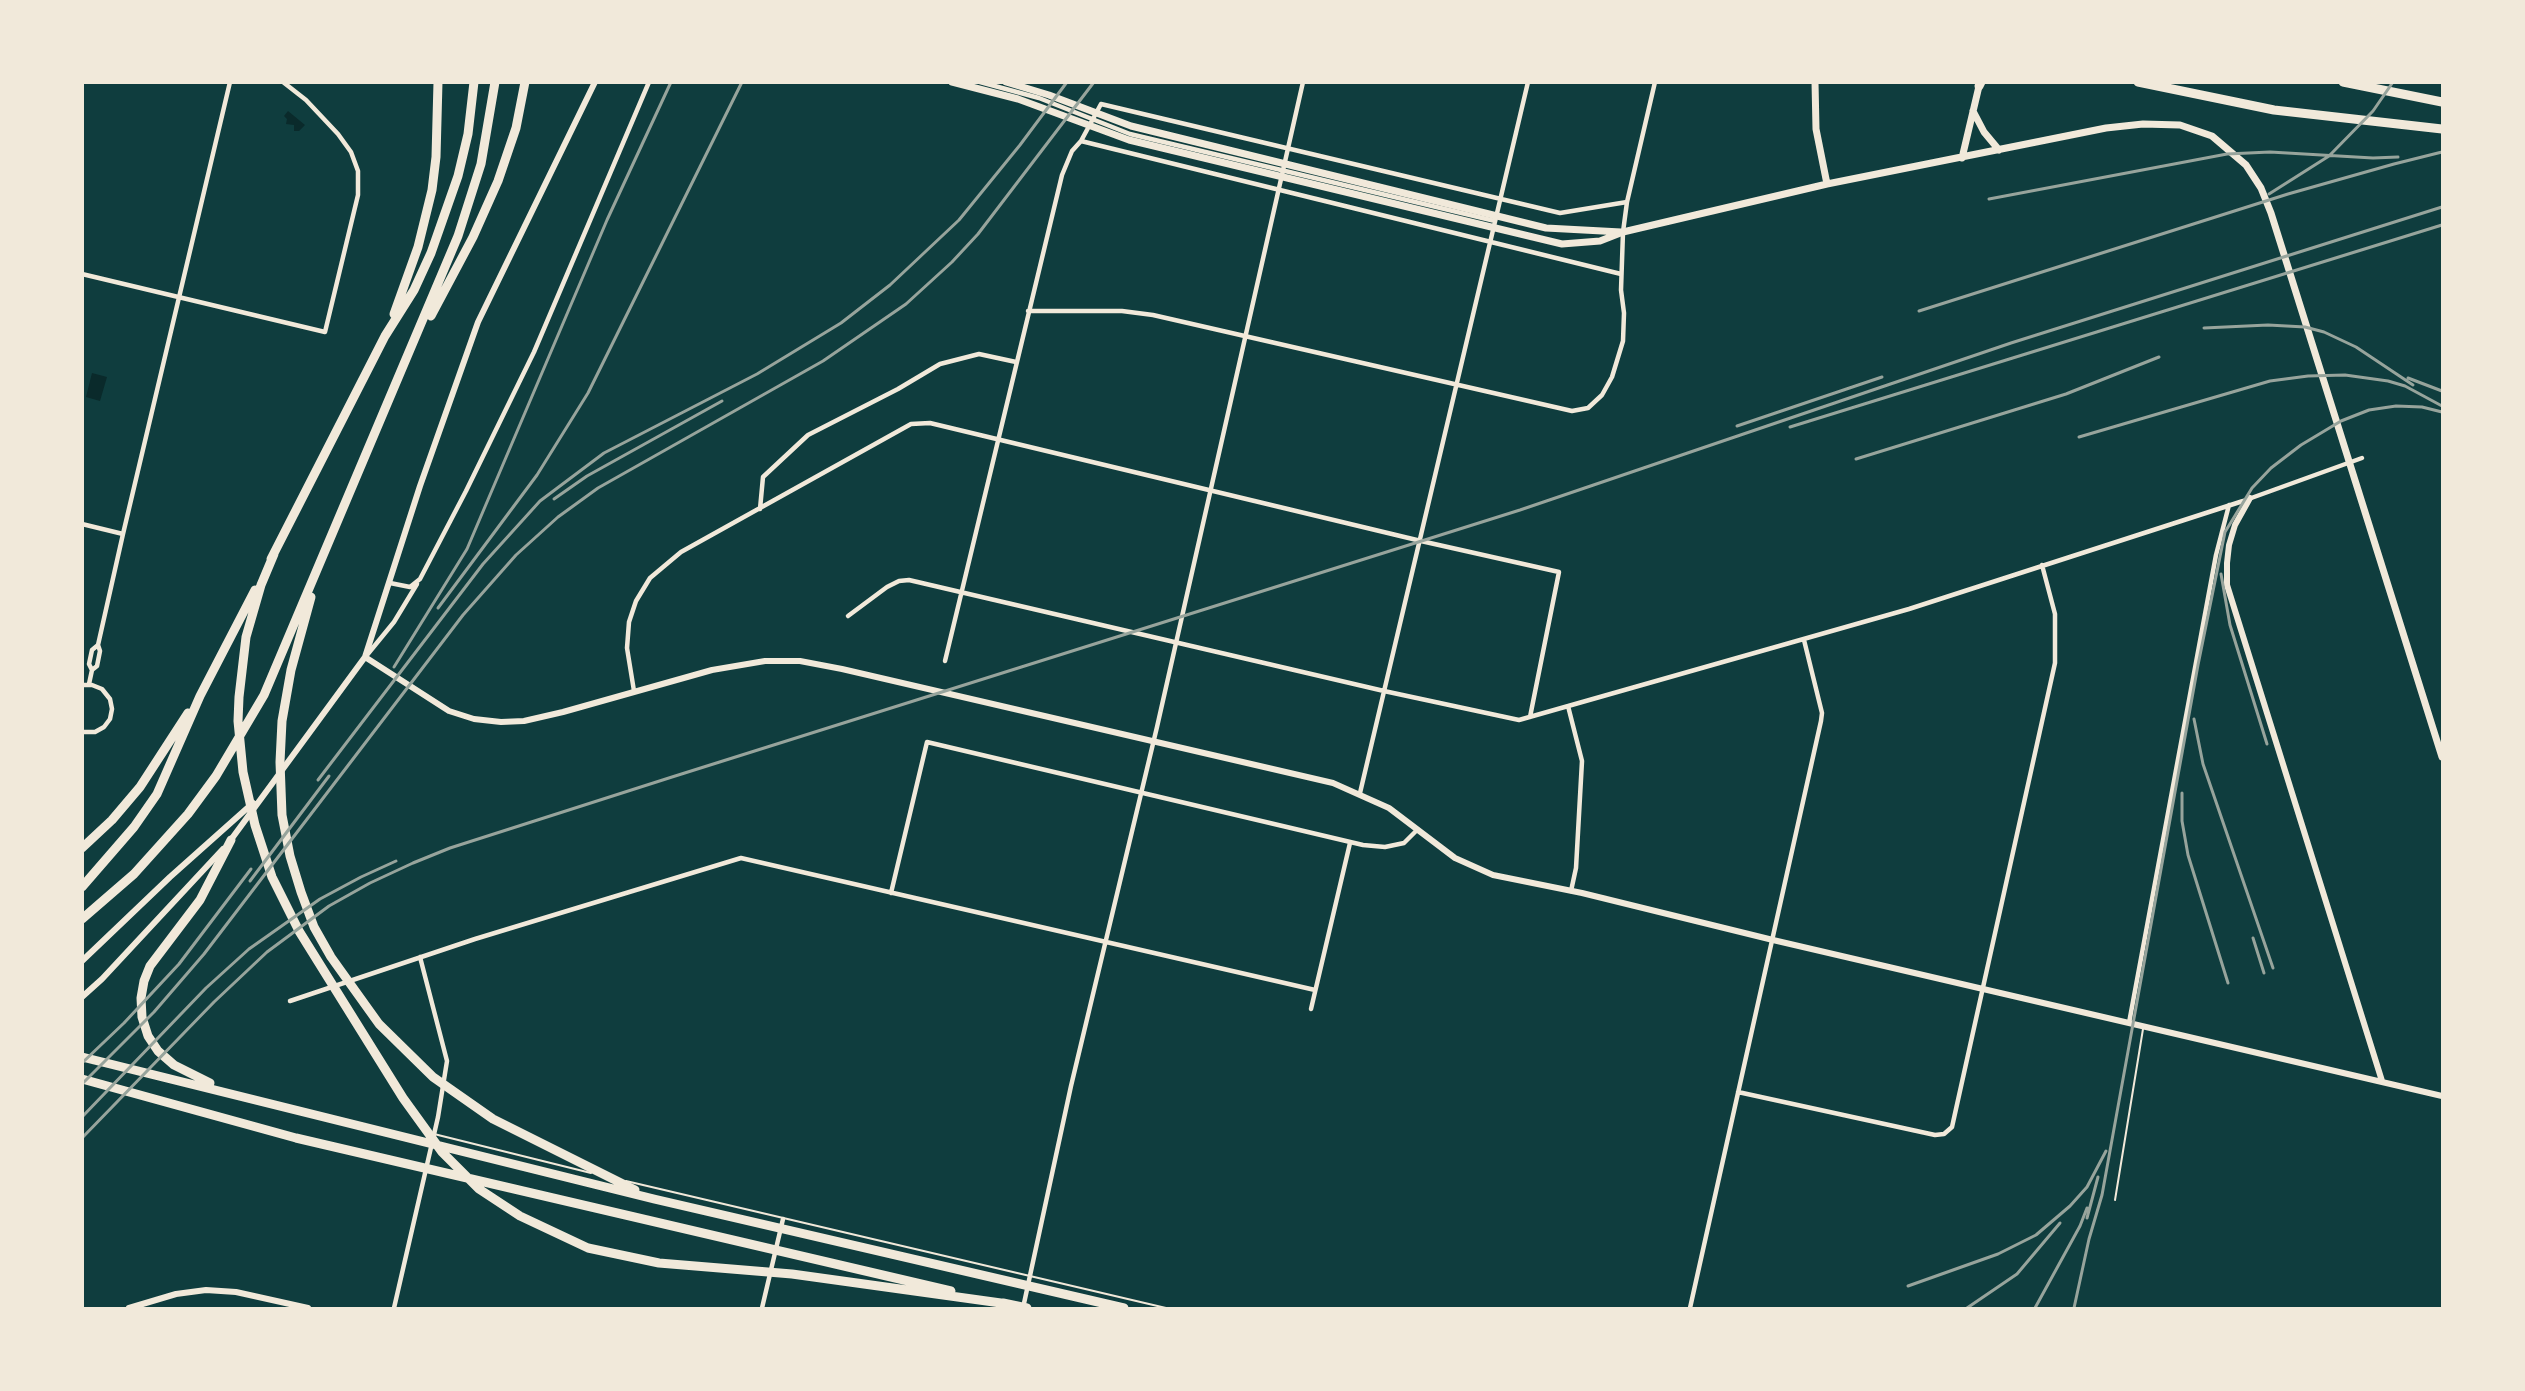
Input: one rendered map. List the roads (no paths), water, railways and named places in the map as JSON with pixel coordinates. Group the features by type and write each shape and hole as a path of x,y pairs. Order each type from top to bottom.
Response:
{"highway":[{"path":"385,336 426,219 436,157 438,82"},
{"path":"82,887 122,842 157,794 200,696 385,336 414,290 445,217 468,134 474,82"},
{"path":"82,919 121,887 160,847 216,776 264,695 466,215 486,144 495,82"},
{"path":"398,376 473,237 490,200 513,136 525,82"},
{"path":"2138,82 2163,89 2274,110 2442,129"},
{"path":"2343,82 2442,102"},
{"path":"274,554 251,617 241,671 238,721 243,772 255,825 280,895 309,948 403,1098 442,1152 479,1189 520,1216 556,1235 588,1248 659,1263 792,1274 1008,1304"},
{"path":"323,555 287,688 280,762 282,815 290,856 314,927 350,987 379,1024 433,1077 493,1119 654,1198"},
{"path":"82,848 112,820 140,787 168,740 200,696"},
{"path":"231,840 200,900 150,966 142,990 142,1017 148,1036 158,1051 174,1065 191,1075 237,1094"},
{"path":"82,1057 654,1198 1124,1308"},
{"path":"82,1078 296,1138 1025,1308"}],"main road":[{"path":"952,82 1018,99 1129,140 1562,244 1600,241 1623,232 1827,184 2106,128 2143,124 2180,125 2212,136 2246,165 2261,188 2284,252 2442,757"},
{"path":"1006,82 1049,95 1131,126 1560,230 1596,229 1623,232"},
{"path":"1815,82 1816,129 1827,184"},
{"path":"1962,158 1980,84"},
{"path":"1973,111 1984,132 1999,150"}],"street":[{"path":"89,684 92,670 88,664 92,650 98,645 230,82"},
{"path":"82,274 325,332 358,195 355,162 344,141 321,114 283,82"},
{"path":"365,657 420,486 478,322 595,82"},
{"path":"82,997 102,979 231,840 365,657 394,622 420,579 466,491 534,352 649,82"},
{"path":"980,82 1039,98 1130,134 1495,221"},
{"path":"1025,1308 1071,1086 1247,335 1303,82"},
{"path":"1360,793 1528,82"},
{"path":"1028,311 1122,311 1247,335 1572,411 1588,408 1602,395 1612,377 1623,341 1621,273 1623,232 1627,202 1655,82"},
{"path":"945,661 1062,176 1072,151 1081,141 1101,104 1560,213 1627,202"},
{"path":"1081,141 1621,273"},
{"path":"760,509 763,477 808,435 940,364 979,354 1016,362"},
{"path":"634,691 627,648 629,622 636,601 650,578 681,552 911,424 930,423 1559,572 1530,717"},
{"path":"848,616 887,587 899,581 909,580 1514,720 1909,609 2229,505 2362,458"},
{"path":"2250,498 2235,525 2229,545 2228,585 2382,1081"},
{"path":"2129,1023 2212,577 2229,505"},
{"path":"82,524 123,534"},
{"path":"1738,1092 1935,1135 1947,1131 1955,1120 2055,663 2055,614 2042,566"},
{"path":"390,583 410,587 420,579"},
{"path":"1690,1308 1821,721 1822,713 1804,640"},
{"path":"365,657 449,711 501,722 524,721 563,712 712,670 765,661 800,661 842,669 1334,783 1389,808 1455,858 1493,875 1571,891 2442,1096"},
{"path":"82,685 89,684 99,687 107,693 112,702 109,722 101,729 82,732"},
{"path":"1568,706 1582,761 1576,868 1571,891"},
{"path":"891,892 927,741 1350,843 1385,847 1404,843 1417,830"},
{"path":"82,961 170,877 269,789"},
{"path":"1311,1009 1350,843"},
{"path":"290,1001 420,957 741,858 1315,990"},
{"path":"394,1308 434,1134 447,1061 420,957"},
{"path":"762,1308 783,1219"},
{"path":"129,1308 176,1294 206,1290 237,1292 308,1308"}],"lane":[{"path":"2115,1200 2143,1026"},
{"path":"434,1134 783,1219 1166,1308"}],"water":[{"path":"288,111 305,125 299,131 294,131 294,125 286,124 287,119 284,116"},
{"path":"92,373 107,377 100,401 86,397"}],"railway":[{"path":"394,667 467,549 607,220 671,82"},
{"path":"438,608 537,475 588,393 742,82"},
{"path":"318,780 483,564 540,501 604,453 757,374 841,323 890,285 959,220 1020,145 1067,82"},
{"path":"82,1084 154,1012 204,954 463,615 516,555 558,517 598,488 823,361 906,304 952,262 978,234 1094,82"},
{"path":"2269,194 2329,156 2373,111 2393,82"},
{"path":"1989,199 2227,154 2270,152 2373,158 2398,157"},
{"path":"1919,311 2288,194 2442,152"},
{"path":"82,1138 214,1002 267,952 329,906 370,883 450,848 1520,510 2011,343 2442,207"},
{"path":"1790,427 2442,225"},
{"path":"2204,328 2268,325 2305,327 2324,332 2356,347 2413,385"},
{"path":"1856,459 2066,394 2159,357"},
{"path":"2079,437 2270,381 2308,376 2345,375 2388,381 2405,386 2442,406"},
{"path":"1737,426 1882,377"},
{"path":"2408,378 2442,391"},
{"path":"554,499 587,476 722,401"},
{"path":"2074,1308 2089,1239 2102,1195 2198,665 2225,532 2252,488 2271,468 2301,445 2341,421 2369,410 2396,406 2422,407 2442,412"},
{"path":"2221,574 2230,625 2267,744"},
{"path":"2194,719 2203,764 2273,968"},
{"path":"250,881 329,776"},
{"path":"2182,793 2182,821 2188,855 2228,983"},
{"path":"82,1117 206,988 249,949 320,899 396,861"},
{"path":"82,1063 124,1023 179,964 251,869"},
{"path":"2253,938 2264,973"},
{"path":"1908,1286 1998,1254 2036,1235 2070,1206 2087,1187 2106,1151"},
{"path":"2087,1218 2098,1177"},
{"path":"2035,1308 2080,1226 2087,1208"},
{"path":"1967,1308 2017,1274 2060,1223"}]}
